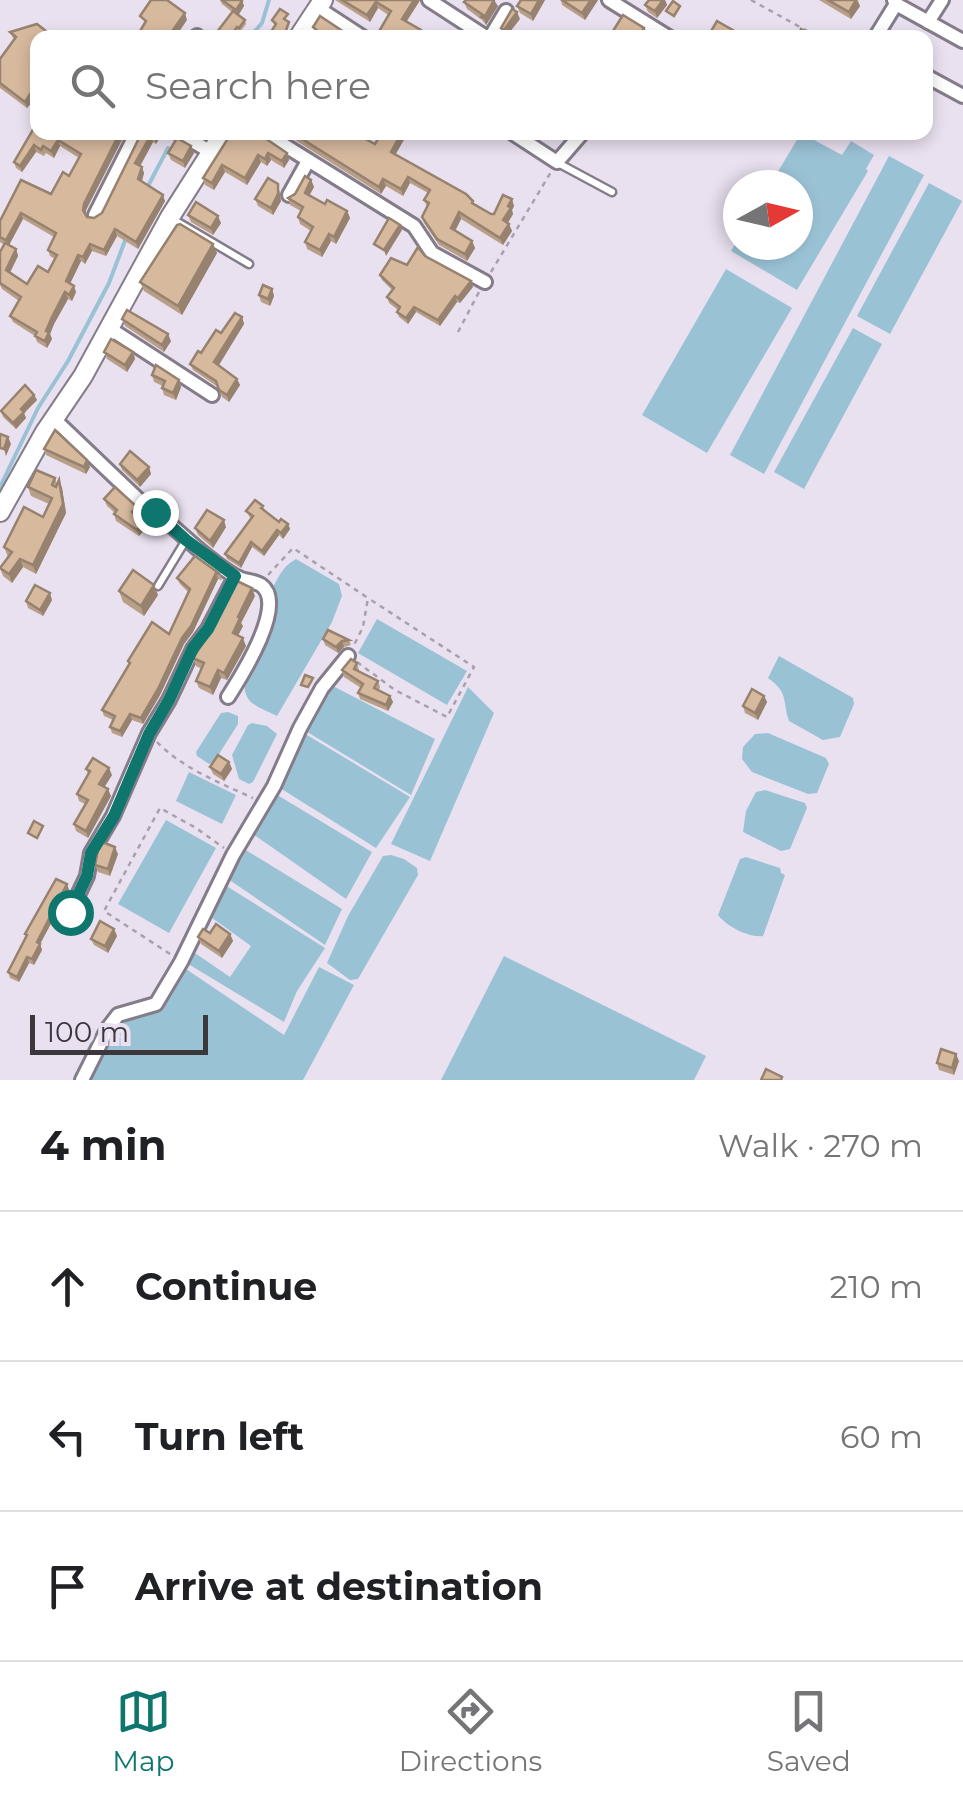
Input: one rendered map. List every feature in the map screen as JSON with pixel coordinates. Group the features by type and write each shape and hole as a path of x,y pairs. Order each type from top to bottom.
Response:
{"street":[{"path":"429,0 475,30"},
{"path":"609,0 657,30"},
{"path":"928,22 942,0"},
{"path":"879,30 895,2 963,42"},
{"path":"303,30 321,4 354,30"},
{"path":"495,30 506,11"},
{"path":"933,80 963,96"},
{"path":"95,215 133,140"},
{"path":"190,140 211,152"},
{"path":"0,512 45,432 83,376 170,217 219,140"},
{"path":"275,140 414,226 432,253 485,282"},
{"path":"523,140 557,162 575,140"},
{"path":"289,194 308,161"},
{"path":"109,328 212,395"},
{"path":"55,420 186,540 235,576 260,584 267,593 269,610 261,637 228,697"},
{"path":"70,912 87,876 91,853 114,816 149,734 235,576"},
{"path":"82,1080 118,1015 156,1004 274,786 322,688 348,656"}],"lane":[{"path":"557,162 612,192"},
{"path":"170,217 248,264"},
{"path":"158,586 186,540"}],"path":[{"path":"751,0 805,30"},
{"path":"458,332 557,162"},
{"path":"260,584 293,548 474,667 447,717 396,690 348,656 363,627 368,598"},
{"path":"149,734 168,754 263,803"},
{"path":"181,962 104,911 160,808 196,828 233,856"}],"water":[{"path":"797,140 814,140 842,155 851,141 874,155 797,290 746,260 813,260 813,170 779,170"},
{"path":"889,156 924,175 764,474 730,455"},
{"path":"929,183 962,201 890,334 857,316"},
{"path":"726,269 792,308 707,453 642,415"},
{"path":"853,328 882,344 804,489 774,472"},
{"path":"296,559 339,584 342,596 332,622 277,716 249,700 245,683 273,625 270,593 283,569"},
{"path":"377,619 467,671 447,705 358,653"},
{"path":"779,656 853,698 840,737 823,740 789,721 782,693 768,678"},
{"path":"331,685 435,739 411,795 304,730"},
{"path":"468,687 494,713 430,861 391,844"},
{"path":"221,713 238,716 238,724 209,764 196,752"},
{"path":"252,723 267,726 277,734 249,784 239,779 232,755"},
{"path":"302,732 410,797 376,848 280,788"},
{"path":"768,733 826,758 829,764 817,793 808,794 752,772 742,759 743,747 755,734"},
{"path":"189,772 236,795 222,824 176,801"},
{"path":"765,790 805,803 807,808 790,849 781,851 743,832 746,811 756,792"},
{"path":"274,793 372,852 346,899 253,834"},
{"path":"166,820 216,848 169,933 118,904"},
{"path":"244,849 342,909 325,945 228,879"},
{"path":"391,855 417,868 418,875 358,979 350,980 327,963 348,916 383,856"},
{"path":"746,857 780,868 785,875 763,936 738,930 718,915 740,859"},
{"path":"225,885 325,948 297,991 284,1022 185,962 192,951 230,977 251,946 208,915"},
{"path":"504,956 706,1056 694,1080 441,1080"},
{"path":"183,967 284,1035 319,967 354,985 303,1080 88,1080 119,1019 156,1013"}],"building":[{"path":"151,0 167,0 185,13 173,30 141,30 146,21 140,16"},
{"path":"222,0 241,0 242,1 236,10"},
{"path":"342,0 414,0 402,19 421,30 380,30 391,11 376,2 367,15"},
{"path":"466,0 494,0 484,18"},
{"path":"521,0 539,0 531,14 517,6"},
{"path":"562,0 591,0 582,13"},
{"path":"649,0 663,0 655,11 645,5"},
{"path":"828,0 856,0 849,12"},
{"path":"673,1 680,6 674,16 666,11"},
{"path":"280,9 288,14 284,19 289,22 286,30 272,30 276,24 272,20"},
{"path":"512,9 517,12 504,30 501,28"},
{"path":"233,11 245,20 235,30 219,30"},
{"path":"623,15 644,28 643,30 614,30"},
{"path":"320,16 341,30 317,30 313,27"},
{"path":"717,21 733,30 712,30"},
{"path":"37,24 45,30 30,30 30,94 25,102 0,83 0,59 16,37 10,32"},
{"path":"30,135 30,140 58,140 51,151 34,145 20,166 14,162"},
{"path":"58,140 116,140 84,204 87,217 102,213 138,140 148,140 135,163 142,167 138,179 163,195 136,242 115,229 104,250 90,244 83,257 78,255 66,281 74,286 69,295 65,292 45,341 10,316 21,297 0,283 0,252 5,243 16,249 6,270 27,284 38,266 48,272 57,255 48,250 56,233 21,213 6,240 0,237 0,221 21,180 51,194 63,172 69,176 81,154"},
{"path":"176,140 191,146 183,161 168,153"},
{"path":"227,140 268,140 287,153 282,161 268,153 265,159 258,155 245,178 222,165 212,183 203,178"},
{"path":"304,140 367,140 375,144 377,140 398,140 391,152 466,194 472,203 491,214 503,195 512,199 503,220 509,224 500,238 459,212 451,228 472,241 465,254 437,239 422,217 430,190 408,177 401,189 383,179 379,187"},
{"path":"305,176 311,180 305,193 347,211 334,237 329,234 320,250 305,242 313,227 298,217 303,207 288,198 295,194"},
{"path":"268,178 278,184 271,208 255,199"},
{"path":"196,202 218,216 211,228 188,215"},
{"path":"389,218 400,225 384,250 374,244"},
{"path":"180,224 213,244 178,306 140,282"},
{"path":"418,247 425,256 471,281 438,320 414,307 406,318 397,312 400,307 387,297 394,288 380,275 391,258 407,265"},
{"path":"263,285 272,289 268,299 259,295"},
{"path":"127,310 168,334 162,345 122,319"},
{"path":"235,313 242,317 214,362 237,379 227,395 219,390 216,381 190,364"},
{"path":"111,339 133,352 125,365 104,352"},
{"path":"156,365 179,380 173,393 162,388 165,381 152,375"},
{"path":"25,385 34,395 13,423 1,411"},
{"path":"55,430 87,460 84,467 44,449"},
{"path":"0,434 8,437 4,449 0,448"},
{"path":"130,451 149,467 137,480 120,464"},
{"path":"36,470 55,478 52,485 56,487 59,480 63,504 33,565 20,559 9,574 0,568 12,552 4,547 24,507 43,517 52,498 28,487"},
{"path":"115,487 137,507 132,512 144,522 137,530 114,514 117,510 104,499"},
{"path":"255,500 279,522 281,519 288,524 281,533 277,530 262,551 251,542 239,563 225,554 253,516 246,511"},
{"path":"207,510 224,520 210,541 195,528"},
{"path":"195,556 220,574 216,573 141,718 130,714 120,731 110,727 115,716 102,710 152,622 169,634 190,589 177,578"},
{"path":"133,570 154,585 141,606 119,591"},
{"path":"237,581 252,588 233,633 243,638 224,673 218,670 210,687 196,681 204,663 193,658"},
{"path":"35,585 50,593 40,610 26,601"},
{"path":"328,630 349,640 336,647 323,639"},
{"path":"351,659 357,663 354,669 378,681 374,688 390,696 386,705 358,693 363,684 342,670"},
{"path":"305,675 313,678 308,687 301,685"},
{"path":"752,689 764,696 755,713 743,706"},
{"path":"218,755 229,762 221,774 210,767"},
{"path":"93,758 109,768 99,784 108,789 86,831 74,824 88,800 77,794"},
{"path":"34,821 43,826 37,838 28,833"},
{"path":"102,842 115,847 108,869 95,865"},
{"path":"56,879 67,884 32,959 27,957 17,977 8,972"},
{"path":"100,921 114,929 105,946 91,939"},
{"path":"216,924 230,934 219,951 198,937 203,929 210,933"},
{"path":"941,1049 956,1054 952,1068 937,1063"},
{"path":"766,1069 782,1077 781,1080 761,1080"}],"waterway":[{"path":"256,30 269,0"},
{"path":"147,188 168,148"},
{"path":"0,487 38,408 109,283 126,238"}],"route":[{"path":"70,912 87,876 91,853 114,816 149,734 235,576 155,512"}]}
